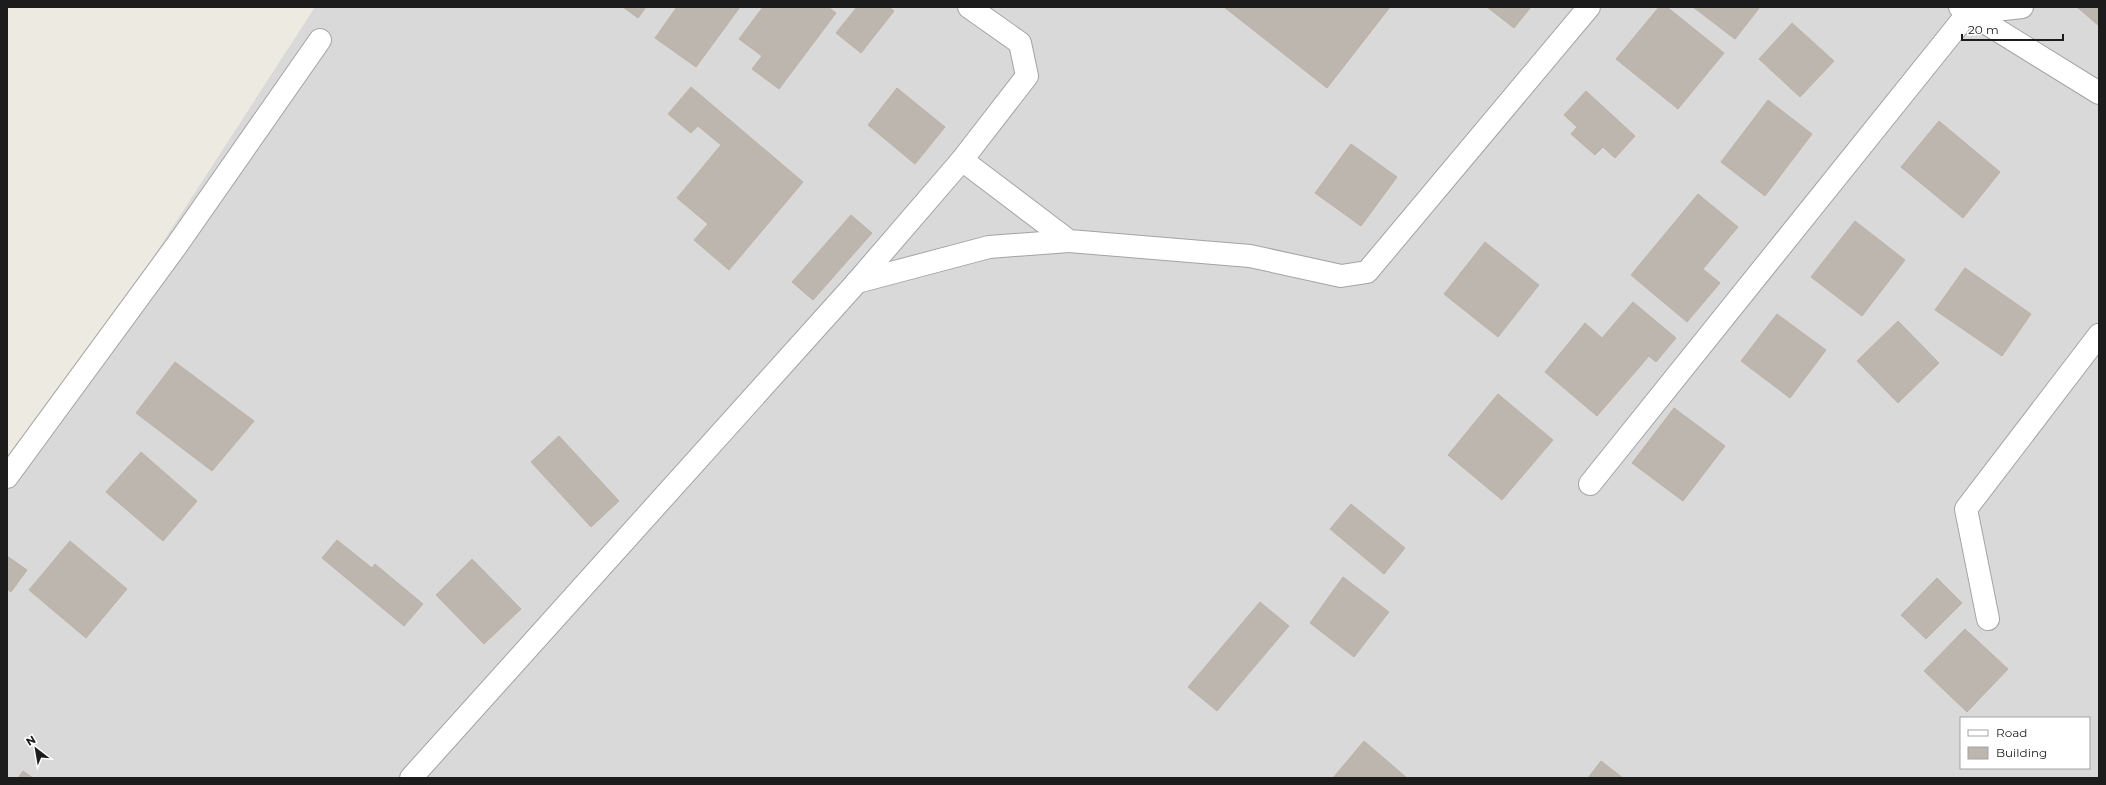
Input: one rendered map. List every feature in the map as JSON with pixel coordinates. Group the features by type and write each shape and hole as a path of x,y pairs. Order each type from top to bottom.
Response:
{"street":[{"path":"412,778 857,282 962,160 1027,76 1020,43 969,7"},
{"path":"857,282 989,247 1069,241 1250,256 1341,276 1367,272 1589,7"},
{"path":"1590,484 1964,10 2022,7"},
{"path":"1964,10 2099,93"},
{"path":"7,478 177,245 320,40"},
{"path":"962,160 1069,241"},
{"path":"1988,620 1966,509 2099,335"}],"shaded area":[{"path":"315,7 2099,7 2099,778 7,778 7,483"}],"building":[{"path":"623,7 646,7 638,18"},
{"path":"677,7 740,7 696,67 655,38"},
{"path":"763,7 828,7 836,13 779,89 752,69 762,56 739,39"},
{"path":"857,7 889,7 894,11 861,53 836,33"},
{"path":"1224,7 1390,7 1327,88"},
{"path":"1487,7 1531,7 1514,28"},
{"path":"1659,7 1667,7 1724,53 1678,109 1616,59"},
{"path":"1693,7 1760,7 1735,39"},
{"path":"2077,7 2099,7 2099,26"},
{"path":"1792,23 1834,61 1800,97 1759,59"},
{"path":"691,87 803,182 729,270 694,240 708,224 677,198 721,145 698,126 691,133 668,114"},
{"path":"897,88 945,127 915,164 868,125"},
{"path":"1586,91 1635,136 1615,158 1603,147 1595,155 1571,134 1577,127 1564,115"},
{"path":"1768,100 1812,134 1765,196 1721,162"},
{"path":"1939,121 2000,172 1963,218 1901,167"},
{"path":"1351,144 1397,177 1361,226 1315,193"},
{"path":"1698,194 1738,227 1703,269 1720,283 1687,322 1631,275"},
{"path":"851,215 872,233 813,300 792,282"},
{"path":"1855,221 1905,260 1862,316 1811,277"},
{"path":"1485,242 1539,285 1498,337 1444,294"},
{"path":"1965,268 2031,314 2002,356 1935,310"},
{"path":"1633,302 1676,338 1656,362 1649,356 1597,416 1545,372 1585,323 1602,338"},
{"path":"1777,314 1826,350 1790,398 1741,361"},
{"path":"1898,321 1939,363 1898,403 1857,361"},
{"path":"175,362 254,421 212,471 136,413"},
{"path":"1498,394 1553,440 1502,500 1448,455"},
{"path":"1674,408 1725,446 1683,501 1632,463"},
{"path":"559,436 619,501 591,527 531,462"},
{"path":"141,452 197,501 163,541 106,492"},
{"path":"1351,504 1405,548 1384,574 1330,529"},
{"path":"337,540 372,568 375,564 423,604 404,626 322,558"},
{"path":"70,541 127,589 86,638 29,590"},
{"path":"7,556 27,570 11,592 7,589"},
{"path":"472,559 521,609 484,644 436,595"},
{"path":"1343,577 1389,612 1354,657 1310,623"},
{"path":"1937,578 1962,603 1926,639 1901,615"},
{"path":"1260,602 1289,626 1217,711 1188,687"},
{"path":"1965,629 2008,669 1967,712 1924,671"},
{"path":"1364,741 1407,778 1333,778"},
{"path":"1601,761 1623,778 1588,778"},
{"path":"23,771 33,778 18,778"}]}
